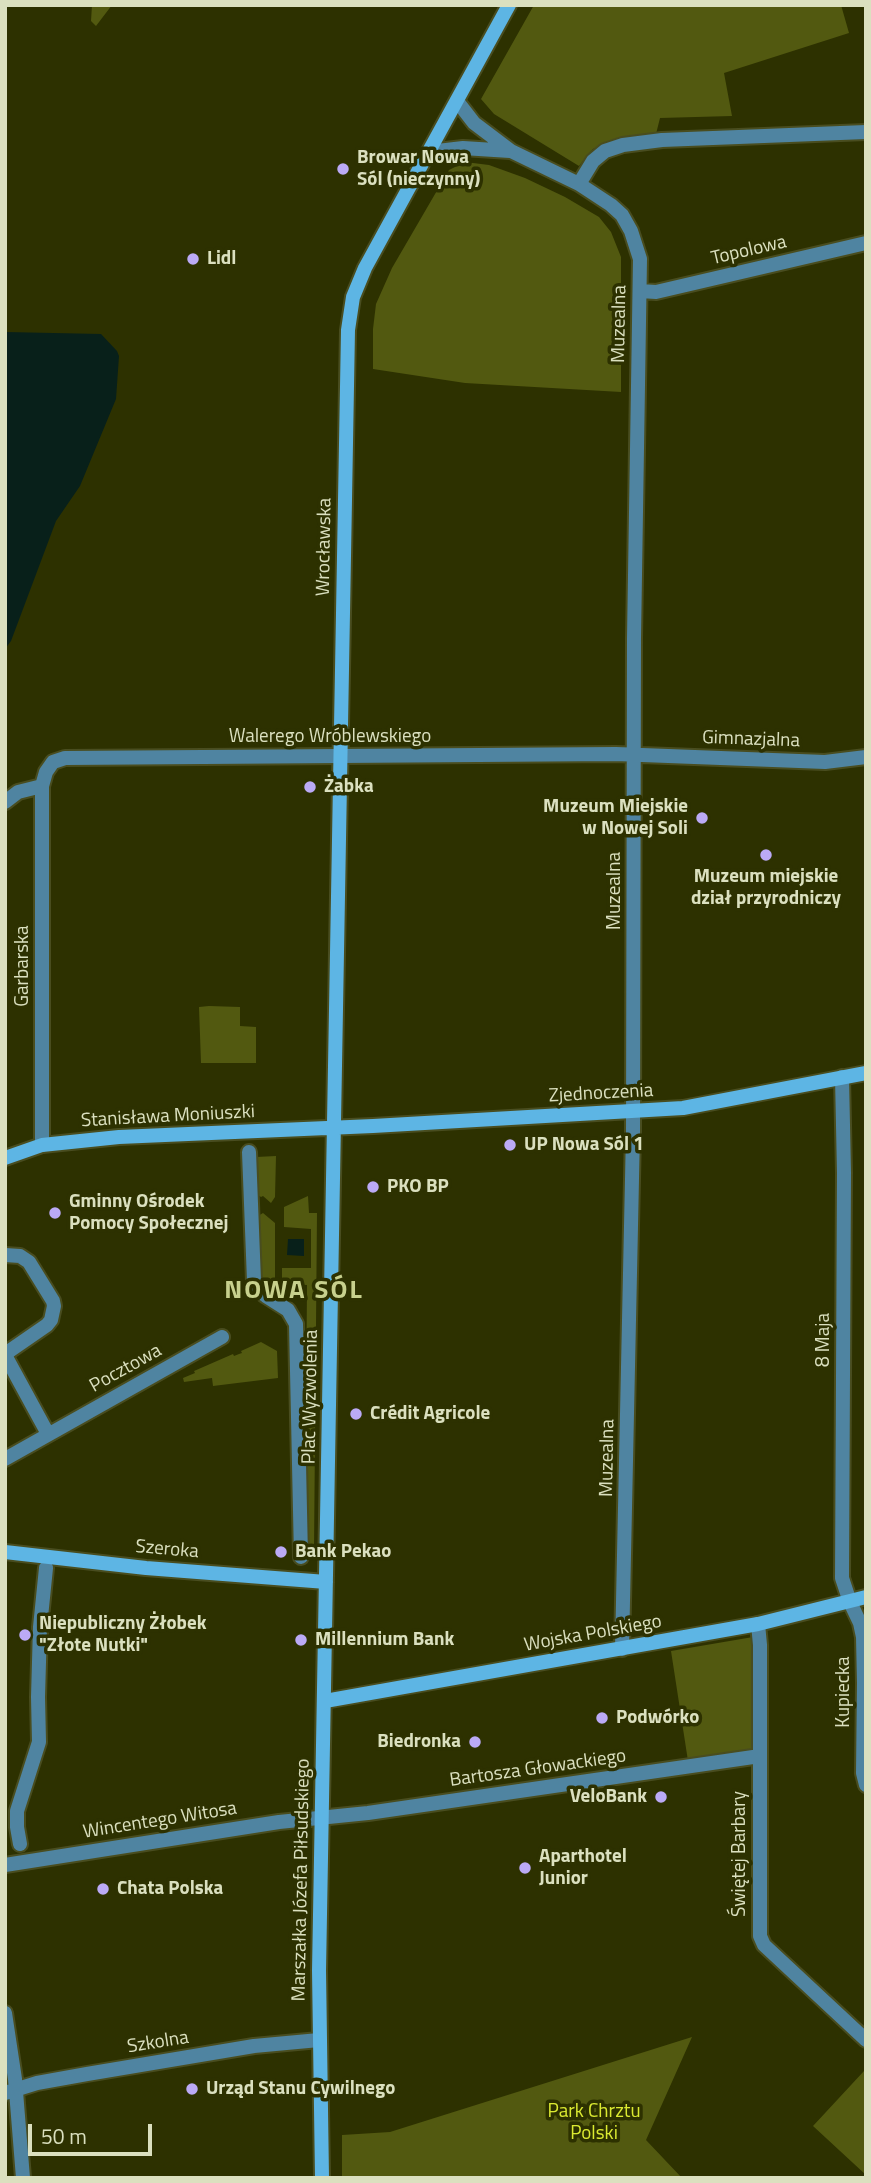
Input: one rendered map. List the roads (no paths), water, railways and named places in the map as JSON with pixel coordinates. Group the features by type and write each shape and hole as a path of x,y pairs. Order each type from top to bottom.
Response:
{"street":[{"name":"Wrocławska","path":"335,1128 348,330 351,308 365,268 509,5"},
{"name":"Muzealna","path":"457,101 474,123 511,151 579,184 611,205 622,215 636,243 640,259 635,461 633,1112 622,1649"},
{"path":"579,184 593,161 605,151 623,145 662,140 866,132"},
{"path":"429,152 463,148 511,151"},
{"name":"Topolowa","path":"640,291 656,292 866,243"},
{"name":"Walerego Wróblewskiego","path":"42,786 46,772 53,762 65,758 635,755"},
{"name":"Gimnazjalna","path":"635,755 825,762 866,757"},
{"path":"5,802 18,792 42,786"},
{"name":"Garbarska","path":"42,786 42,1145"},
{"name":"Zjednoczenia","path":"335,1128 683,1108 866,1073"},
{"name":"8 Maja","path":"842,1077 842,1578 850,1602"},
{"name":"Stanisława Moniuszki","path":"5,1158 42,1145 120,1137 335,1128"},
{"name":"Plac Wyzwolenia","path":"326,1583 335,1128"},
{"path":"249,1152 254,1280 258,1290 288,1310 296,1324 301,1557"},
{"path":"5,1255 20,1256 29,1262 53,1301 51,1320 47,1325 5,1354 48,1434"},
{"name":"Pocztowa","path":"5,1459 222,1337"},
{"name":"Szeroka","path":"5,1552 146,1568 326,1583"},
{"path":"20,1844 17,1811 39,1742 40,1627 46,1568"},
{"name":"Marszałka Józefa Piłsudskiego","path":"322,2178 319,2039 326,1583"},
{"name":"Wojska Polskiego","path":"325,1701 758,1624 866,1597"},
{"name":"Kupiecka","path":"850,1602 863,1637 863,1773 866,1785"},
{"name":"Świętej Barbary","path":"758,1624 760,1936 765,1945 866,2040"},
{"name":"Bartosza Głowackiego","path":"322,1817 369,1813 760,1756"},
{"name":"Wincentego Witosa","path":"5,1865 322,1817"},
{"path":"5,2013 11,2091 23,2178"},
{"name":"Szkolna","path":"11,2091 75,2076 254,2046 319,2039"}],"water":[{"path":"5,332 101,334 119,356 116,399 80,486 56,521 11,641 5,649"},
{"path":"288,1239 304,1239 304,1256 287,1255"}],"place":[{"name":"Browar Nowa Sól (nieczynny)","path":"343,169"},
{"name":"Lidl","path":"193,259"},
{"name":"Żabka","path":"310,787"},
{"name":"Muzeum Miejskie w Nowej Soli","path":"702,818"},
{"name":"Muzeum miejskie dział przyrodniczy","path":"766,855"},
{"name":"UP Nowa Sól 1","path":"510,1145"},
{"name":"PKO BP","path":"373,1187"},
{"name":"Gminny Ośrodek Pomocy Społecznej","path":"55,1213"},
{"name":"Crédit Agricole","path":"356,1414"},
{"name":"Bank Pekao","path":"281,1552"},
{"name":"Niepubliczny Żłobek \"Złote Nutki\"","path":"25,1635"},
{"name":"Millennium Bank","path":"301,1640"},
{"name":"Podwórko","path":"602,1718"},
{"name":"Biedronka","path":"475,1742"},
{"name":"VeloBank","path":"661,1797"},
{"name":"Aparthotel Junior","path":"525,1868"},
{"name":"Chata Polska","path":"103,1889"},
{"name":"Urząd Stanu Cywilnego","path":"192,2089"}],"district":[{"name":"NOWA SÓL","path":"294,1292"}],"park label":[{"name":"Park Chrztu Polski","path":"594,2123"}]}
